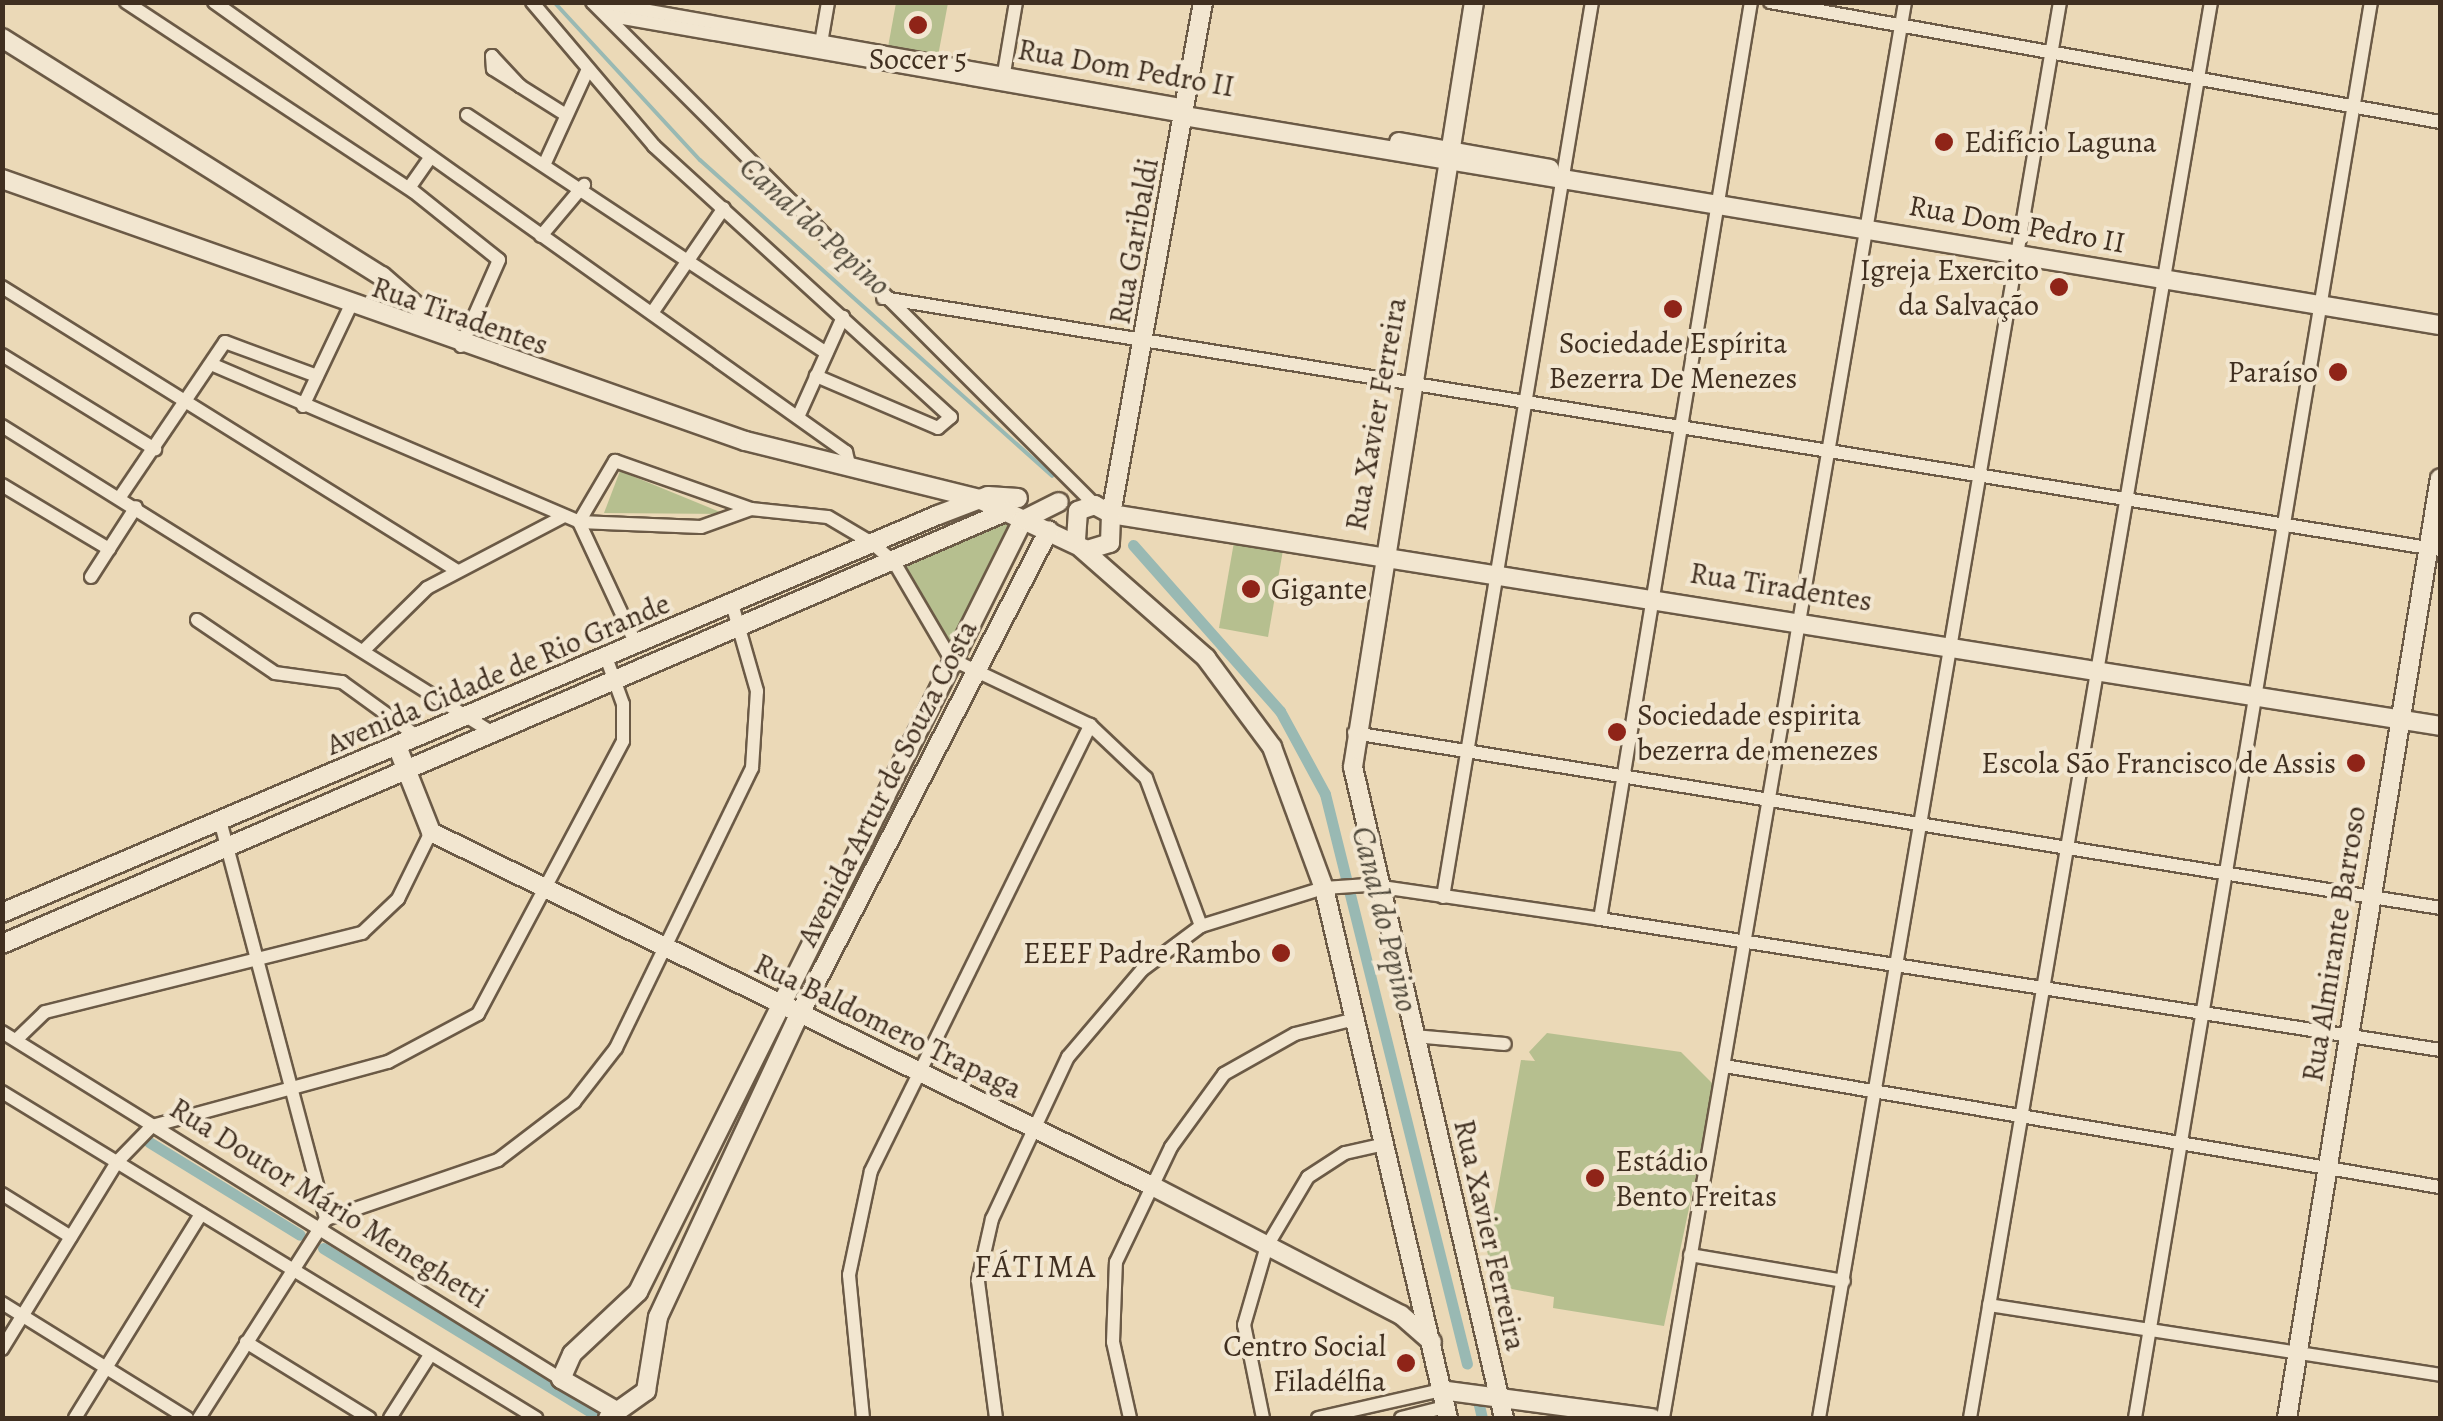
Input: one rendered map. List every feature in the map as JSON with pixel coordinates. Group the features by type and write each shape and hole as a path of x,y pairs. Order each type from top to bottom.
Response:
{"street":[{"path":"2,38 382,276 461,346 499,260 410,188 126,2"},
{"path":"214,2 798,417 849,464"},
{"path":"532,2 588,69 724,208 951,417 938,428 816,376"},
{"path":"820,48 828,2"},
{"path":"1003,80 1016,2"},
{"name":"Rua Garibaldi","path":"1078,545 1073,516 1100,508 1117,489 1203,2"},
{"name":"Rua Xavier Ferreira","path":"1474,2 1354,733 1374,886 1414,1036 1504,1418"},
{"path":"1443,897 1528,400 1571,179 1592,2"},
{"path":"1600,919 1619,776 1751,2"},
{"path":"1770,2 2440,122"},
{"path":"1663,1418 1905,2"},
{"path":"1819,1418 1898,964 1976,471 2060,2"},
{"path":"1970,1418 2041,986 2102,668 2211,2"},
{"path":"2135,1418 2184,1140 2222,873 2371,2"},
{"path":"598,7 883,298 1100,508 1110,543 1078,545"},
{"name":"Rua Dom Pedro II","path":"598,7 656,13 729,32 1571,179 2016,250 2440,325"},
{"path":"545,163 588,69"},
{"path":"520,86 566,115"},
{"path":"466,115 584,185 826,353"},
{"path":"410,188 432,158"},
{"name":"Rua Tiradentes","path":"2,179 350,307 745,441 979,498"},
{"path":"541,236 584,185"},
{"path":"652,313 724,208"},
{"path":"2,287 456,570"},
{"path":"883,298 2284,520 2435,549"},
{"path":"303,406 350,307"},
{"path":"798,417 843,317"},
{"path":"120,497 226,342 317,376"},
{"path":"2,355 155,448"},
{"path":"211,364 579,522 700,526 751,509"},
{"path":"2,426 493,733"},
{"path":"579,522 616,461 751,509 828,518 872,543 894,562 951,659 1090,725 1146,778 1201,926"},
{"name":"Rua Almirante Barroso","path":"2287,1418 2324,1164 2372,896 2398,718 2435,549 2440,478"},
{"name":"Rua Tiradentes","path":"908,479 1016,510 1078,545 1245,702 1272,746 1332,887 1355,1019 1445,1405"},
{"path":"2,485 109,550"},
{"path":"938,515 946,497 939,487"},
{"name":"Avenida Cidade de Rio Grande","path":"2,913 221,824 979,498 1016,510"},
{"name":"Rua Tiradentes","path":"1016,510 1059,502 1100,508 1948,642 2440,726"},
{"path":"92,577 136,507"},
{"name":"Avenida Cidade de Rio Grande","path":"2,944 1016,510"},
{"name":"Avenida Artur de Souza Costa","path":"561,1378 584,1338 638,1292 670,1233 951,659 1016,510"},
{"path":"363,652 456,570 564,516"},
{"path":"579,522 636,644"},
{"name":"Avenida Artur de Souza Costa","path":"616,1415 646,1391 674,1281 799,1013 1050,530"},
{"path":"199,1418 288,1268 321,1224 456,1180 538,1134 616,1048 670,947 752,768 756,690 732,604"},
{"path":"198,620 276,673 342,682 418,737"},
{"path":"2,1349 117,1162 152,1126 388,1062 478,1014 548,890 623,741 616,682 606,658"},
{"path":"863,1418 848,1316 856,1220 917,1071 1090,725"},
{"path":"1354,733 2440,908"},
{"path":"16,1040 45,1012 362,933 398,899 431,832 397,746"},
{"path":"221,824 321,1224"},
{"name":"Rua Baldomero Trapaga","path":"431,832 1152,1186 1401,1315 1432,1342"},
{"path":"864,833 887,844"},
{"path":"996,1418 978,1281 992,1219 1031,1128 1095,1020 1201,926 1332,887 1374,886 1746,940 2440,1050"},
{"path":"1130,1418 1111,1301 1116,1262 1152,1186 1224,1074 1295,1034 1355,1019"},
{"name":"Rua Doutor Mário Meneghetti","path":"2,1032 152,1126 321,1224 616,1415"},
{"path":"1414,1036 1505,1044"},
{"path":"1725,1066 2440,1186"},
{"path":"2,1092 536,1418"},
{"path":"1263,1418 1244,1325 1267,1246 1325,1163 1386,1144"},
{"path":"2,1194 71,1238"},
{"path":"75,1418 202,1214"},
{"name":"Avenida Artur de Souza Costa","path":"670,1233 674,1281"},
{"path":"1690,1256 1844,1281"},
{"path":"1401,1315 1420,1308 1422,1296"},
{"path":"2,1303 187,1418"},
{"path":"1989,1305 2440,1375"},
{"path":"246,1342 369,1418"},
{"path":"390,1418 430,1355"},
{"path":"1401,1418 1445,1405 1463,1392 1652,1418"},
{"path":"1318,1418 1445,1405"}],"green space":[{"name":"Soccer 5","path":"896,3 948,3 938,56 888,47"},
{"path":"620,471 725,514 604,513"},
{"path":"1004,519 1015,527 948,649 906,566"},
{"name":"Gigante","path":"1234,542 1283,550 1268,637 1219,628"},
{"name":"Estádio Bento Freitas","path":"1547,1033 1681,1052 1715,1086 1664,1326 1553,1308 1554,1297 1512,1289 1493,1274 1487,1251 1521,1060 1535,1061 1529,1052"}],"waterway":[{"name":"Canal do Pepino","path":"554,2 700,160 1052,476"},
{"name":"Canal do Pepino","path":"1133,545 1280,711 1325,794 1467,1364"},
{"path":"149,1142 300,1235"},
{"path":"323,1248 595,1415"},
{"name":"Canal do Pepino","path":"1479,1405 1482,1418"}],"place":[{"name":"Soccer 5","path":"918,25"},
{"name":"Edifício Laguna","path":"1944,142"},
{"name":"Igreja Exercito da Salvação","path":"2059,287"},
{"name":"Sociedade Espírita Bezerra De Menezes","path":"1673,309"},
{"name":"Paraíso","path":"2338,372"},
{"name":"Gigante","path":"1251,589"},
{"name":"Sociedade espirita bezerra de menezes","path":"1617,732"},
{"name":"Escola São Francisco de Assis","path":"2356,763"},
{"name":"EEEF Padre Rambo","path":"1281,953"},
{"name":"Estádio Bento Freitas","path":"1595,1178"},
{"name":"Centro Social Filadélfia","path":"1406,1363"}],"district":[{"name":"FÁTIMA","path":"1036,1266"}]}
